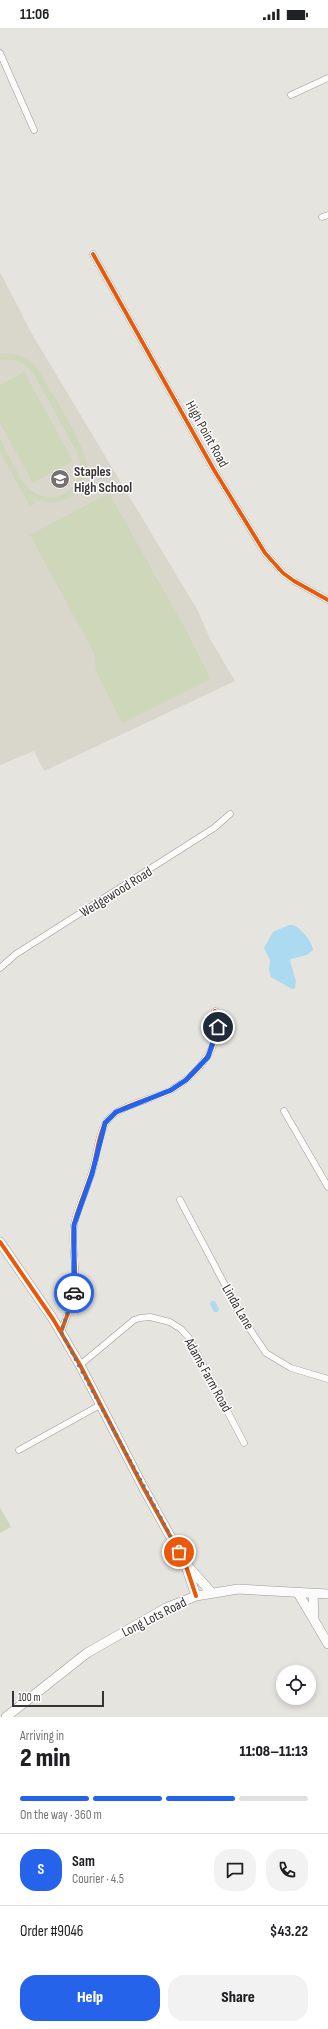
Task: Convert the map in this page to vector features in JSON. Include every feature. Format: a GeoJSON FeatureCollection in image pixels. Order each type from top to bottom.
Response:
{"type":"FeatureCollection","features":[{"type":"Feature","properties":{"kind":"street"},"geometry":{"type":"LineString","coordinates":[[0,53],[34,130]]}},
{"type":"Feature","properties":{"kind":"street"},"geometry":{"type":"LineString","coordinates":[[291,95],[328,78]]}},
{"type":"Feature","properties":{"kind":"street","name":"High Point Road"},"geometry":{"type":"LineString","coordinates":[[93,254],[217,476],[265,553],[283,573],[328,600]]}},
{"type":"Feature","properties":{"kind":"street","name":"Wedgewood Road"},"geometry":{"type":"LineString","coordinates":[[0,968],[16,954],[214,828],[230,814]]}},
{"type":"Feature","properties":{"kind":"street"},"geometry":{"type":"LineString","coordinates":[[61,1332],[72,1302],[75,1286],[74,1225],[92,1174],[105,1123],[116,1112],[171,1090],[186,1080],[199,1067],[208,1057],[218,1027],[215,1011]]}},
{"type":"Feature","properties":{"kind":"street"},"geometry":{"type":"LineString","coordinates":[[284,1111],[328,1187]]}},
{"type":"Feature","properties":{"kind":"street","name":"Linda Lane"},"geometry":{"type":"LineString","coordinates":[[180,1200],[243,1319],[266,1353],[291,1368],[328,1379]]}},
{"type":"Feature","properties":{"kind":"street"},"geometry":{"type":"LineString","coordinates":[[0,1242],[61,1332],[80,1365],[185,1563],[196,1596]]}},
{"type":"Feature","properties":{"kind":"street","name":"Adams Farm Road"},"geometry":{"type":"LineString","coordinates":[[80,1365],[134,1320],[150,1317],[170,1322],[181,1329],[189,1338],[244,1443]]}},
{"type":"Feature","properties":{"kind":"street"},"geometry":{"type":"LineString","coordinates":[[19,1450],[100,1405]]}},
{"type":"Feature","properties":{"kind":"street"},"geometry":{"type":"LineString","coordinates":[[185,1563],[211,1592]]}},
{"type":"Feature","properties":{"kind":"street","name":"Long Lots Road"},"geometry":{"type":"LineString","coordinates":[[6,1717],[87,1653],[166,1608],[196,1596],[211,1592],[238,1589],[328,1594]]}},
{"type":"Feature","properties":{"kind":"street"},"geometry":{"type":"LineString","coordinates":[[298,1593],[328,1644]]}},
{"type":"Feature","properties":{"kind":"street"},"geometry":{"type":"LineString","coordinates":[[313,1594],[314,1619]]}},
{"type":"Feature","properties":{"kind":"shaded area","name":"Staples High School"},"geometry":{"type":"Polygon","coordinates":[[[0,272],[32,334],[198,611],[210,639],[235,681],[44,771],[34,751],[0,765],[0,272]]]}},
{"type":"Feature","properties":{"kind":"green space"},"geometry":{"type":"Polygon","coordinates":[[[0,354],[15,354],[28,360],[36,367],[57,401],[80,444],[87,464],[86,474],[79,490],[63,501],[44,502],[34,499],[36,503],[30,506],[0,452],[0,439],[14,467],[27,487],[42,496],[52,497],[62,495],[70,490],[76,482],[79,473],[80,463],[77,452],[34,374],[23,364],[15,360],[0,360],[0,354]]]}},
{"type":"Feature","properties":{"kind":"green space"},"geometry":{"type":"Polygon","coordinates":[[[24,372],[73,461],[33,483],[0,423],[0,385],[24,372]]]}},
{"type":"Feature","properties":{"kind":"green space"},"geometry":{"type":"Polygon","coordinates":[[[109,493],[184,627],[211,679],[122,723],[96,671],[94,653],[30,535],[109,493]]]}},
{"type":"Feature","properties":{"kind":"green space"},"geometry":{"type":"Polygon","coordinates":[[[0,1507],[11,1527],[0,1533],[0,1507]]]}},
{"type":"Feature","properties":{"kind":"water"},"geometry":{"type":"Polygon","coordinates":[[[289,925],[294,925],[309,939],[313,950],[307,955],[291,959],[290,961],[296,981],[295,988],[292,989],[271,977],[269,970],[270,960],[264,948],[273,932],[289,925]]]}},
{"type":"Feature","properties":{"kind":"water"},"geometry":{"type":"Polygon","coordinates":[[[211,1301],[215,1301],[219,1309],[217,1312],[214,1312],[210,1304],[211,1301]]]}},
{"type":"Feature","properties":{"kind":"cycle path"},"geometry":{"type":"LineString","coordinates":[[93,254],[214,470],[265,553],[283,573],[294,581],[328,600]]}},
{"type":"Feature","properties":{"kind":"cycle path"},"geometry":{"type":"LineString","coordinates":[[61,1332],[74,1292],[74,1225],[92,1172],[100,1136],[104,1126],[107,1121],[120,1110],[163,1094],[181,1084],[191,1076],[207,1057],[213,1046],[217,1023],[215,1011]]}},
{"type":"Feature","properties":{"kind":"cycle path"},"geometry":{"type":"LineString","coordinates":[[0,1242],[53,1319],[80,1365],[143,1487],[185,1563],[196,1596]]}},
{"type":"Feature","properties":{"kind":"way so far"},"geometry":{"type":"LineString","coordinates":[[74,1293],[61,1332],[179,1552]]}},
{"type":"Feature","properties":{"kind":"place","name":"Staples High School"},"geometry":{"type":"Point","coordinates":[60,479]}},
{"type":"Feature","properties":{"kind":"route"},"geometry":{"type":"LineString","coordinates":[[74,1293],[74,1225],[92,1174],[105,1123],[116,1112],[171,1090],[186,1080],[208,1057],[218,1027]]}}]}
